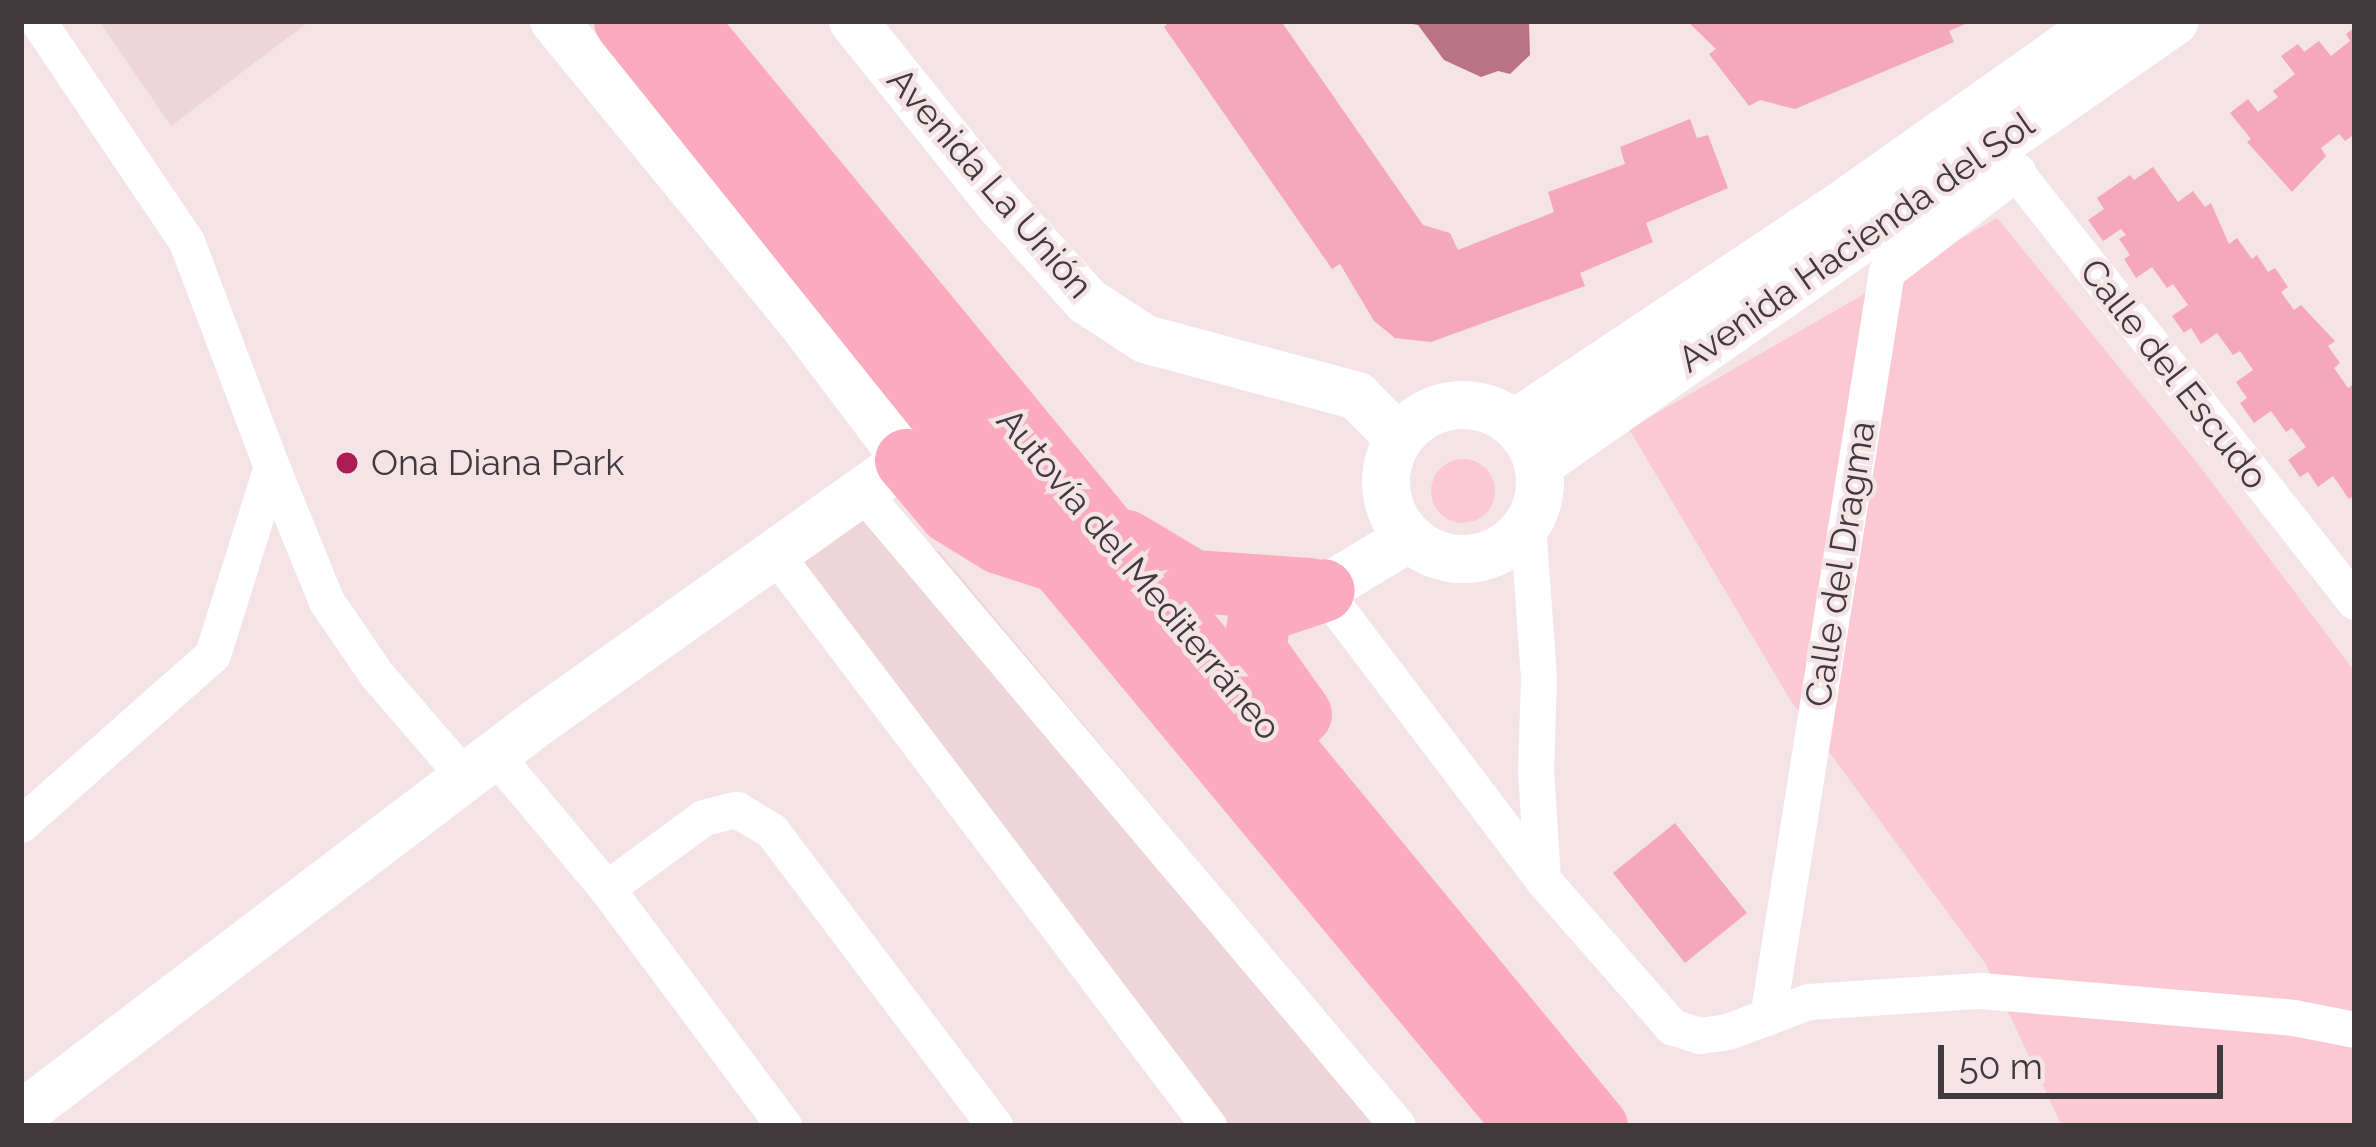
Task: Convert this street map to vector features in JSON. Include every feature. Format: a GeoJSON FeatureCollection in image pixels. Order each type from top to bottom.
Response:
{"type":"FeatureCollection","features":[{"type":"Feature","properties":{"kind":"highway","name":"Autovía del Mediterráneo"},"geometry":{"type":"LineString","coordinates":[[625,21],[1070,535],[1389,872],[1595,1126]]}},
{"type":"Feature","properties":{"kind":"highway","name":"Autovía del Mediterráneo"},"geometry":{"type":"LineString","coordinates":[[684,21],[1070,535],[1528,1126]]}},
{"type":"Feature","properties":{"kind":"highway"},"geometry":{"type":"LineString","coordinates":[[882,474],[998,542],[1070,535],[1137,550],[1193,581],[1323,590]]}},
{"type":"Feature","properties":{"kind":"highway"},"geometry":{"type":"LineString","coordinates":[[1323,590],[1260,611],[1254,649],[1320,742],[1389,872]]}},
{"type":"Feature","properties":{"kind":"street"},"geometry":{"type":"LineString","coordinates":[[38,21],[187,242],[327,602],[377,675],[607,889],[784,1126]]}},
{"type":"Feature","properties":{"kind":"street"},"geometry":{"type":"LineString","coordinates":[[554,21],[804,325],[882,474],[1398,1126]]}},
{"type":"Feature","properties":{"kind":"street","name":"Avenida La Unión"},"geometry":{"type":"LineString","coordinates":[[853,21],[998,201],[1087,301],[1144,339],[1357,395],[1400,437]]}},
{"type":"Feature","properties":{"kind":"street","name":"Avenida Hacienda del Sol"},"geometry":{"type":"LineString","coordinates":[[1526,444],[1832,212],[2103,21]]}},
{"type":"Feature","properties":{"kind":"street","name":"Avenida Hacienda del Sol"},"geometry":{"type":"LineString","coordinates":[[1526,444],[2005,159],[2175,21]]}},
{"type":"Feature","properties":{"kind":"street","name":"Calle del Escudo"},"geometry":{"type":"LineString","coordinates":[[2005,159],[2355,602]]}},
{"type":"Feature","properties":{"kind":"street","name":"Calle del Dragma"},"geometry":{"type":"LineString","coordinates":[[1768,1018],[1887,272],[2005,159]]}},
{"type":"Feature","properties":{"kind":"street"},"geometry":{"type":"LineString","coordinates":[[1454,405],[1496,412],[1526,444],[1537,506],[1528,524],[1493,554],[1449,559],[1409,538],[1395,519],[1385,478],[1400,437],[1433,411],[1454,405]]}},
{"type":"Feature","properties":{"kind":"street"},"geometry":{"type":"LineString","coordinates":[[21,825],[213,655],[272,467]]}},
{"type":"Feature","properties":{"kind":"street"},"geometry":{"type":"LineString","coordinates":[[21,1115],[480,766],[882,474]]}},
{"type":"Feature","properties":{"kind":"street"},"geometry":{"type":"LineString","coordinates":[[1528,524],[1539,678],[1536,771],[1543,880]]}},
{"type":"Feature","properties":{"kind":"street"},"geometry":{"type":"LineString","coordinates":[[1409,538],[1323,590],[1543,880],[1672,1027],[1700,1036],[1809,1003],[1981,991],[2294,1018],[2355,1030]]}},
{"type":"Feature","properties":{"kind":"street"},"geometry":{"type":"LineString","coordinates":[[773,551],[1209,1126]]}},
{"type":"Feature","properties":{"kind":"street"},"geometry":{"type":"LineString","coordinates":[[607,889],[704,818],[737,809],[772,831],[995,1126]]}},
{"type":"Feature","properties":{"kind":"shaded area"},"geometry":{"type":"Polygon","coordinates":[[[99,21],[310,21],[171,126],[99,21]]]}},
{"type":"Feature","properties":{"kind":"shaded area"},"geometry":{"type":"Polygon","coordinates":[[[1396,21],[1529,21],[1530,55],[1510,74],[1498,71],[1481,77],[1444,60],[1418,25],[1396,21]]]}},
{"type":"Feature","properties":{"kind":"shaded area"},"geometry":{"type":"Polygon","coordinates":[[[1997,218],[2195,460],[2355,672],[2355,1126],[2062,1126],[1985,963],[1789,698],[1629,429],[1997,218]]]}},
{"type":"Feature","properties":{"kind":"shaded area"},"geometry":{"type":"Polygon","coordinates":[[[1463,459],[1486,468],[1495,491],[1486,514],[1463,523],[1440,514],[1431,491],[1440,468],[1463,459]]]}},
{"type":"Feature","properties":{"kind":"shaded area"},"geometry":{"type":"Polygon","coordinates":[[[852,516],[940,552],[1418,1126],[1196,1126],[780,573],[852,516]]]}},
{"type":"Feature","properties":{"kind":"building"},"geometry":{"type":"Polygon","coordinates":[[[1170,21],[1281,21],[1423,225],[1450,233],[1458,250],[1554,212],[1548,192],[1625,164],[1620,147],[1690,119],[1697,138],[1708,135],[1728,188],[1646,223],[1653,242],[1580,273],[1585,286],[1431,342],[1395,338],[1374,321],[1340,264],[1332,269],[1164,27],[1170,21]]]}},
{"type":"Feature","properties":{"kind":"building"},"geometry":{"type":"Polygon","coordinates":[[[1687,21],[1972,21],[1949,31],[1954,42],[1795,109],[1760,100],[1749,106],[1709,54],[1716,49],[1687,21]]]}},
{"type":"Feature","properties":{"kind":"building"},"geometry":{"type":"Polygon","coordinates":[[[2355,27],[2355,134],[2345,141],[2339,134],[2321,148],[2326,156],[2292,192],[2247,142],[2251,139],[2230,113],[2248,99],[2258,112],[2278,97],[2273,91],[2295,74],[2281,56],[2298,44],[2304,52],[2319,41],[2331,56],[2350,41],[2346,34],[2355,27]]]}},
{"type":"Feature","properties":{"kind":"building"},"geometry":{"type":"Polygon","coordinates":[[[2153,167],[2178,202],[2193,191],[2205,207],[2211,203],[2229,244],[2237,238],[2268,272],[2275,268],[2288,287],[2281,292],[2294,310],[2301,305],[2335,341],[2328,346],[2340,363],[2334,368],[2348,388],[2355,383],[2355,495],[2349,499],[2333,476],[2318,487],[2308,472],[2300,477],[2288,460],[2306,447],[2292,428],[2286,432],[2271,411],[2254,423],[2240,403],[2247,398],[2236,382],[2253,370],[2240,351],[2233,355],[2217,333],[2201,344],[2191,328],[2184,333],[2172,316],[2188,305],[2173,284],[2167,288],[2152,267],[2136,278],[2124,259],[2130,255],[2119,239],[2126,235],[2121,229],[2103,241],[2088,220],[2104,209],[2097,198],[2130,175],[2134,180],[2153,167]]]}},
{"type":"Feature","properties":{"kind":"building"},"geometry":{"type":"Polygon","coordinates":[[[1675,823],[1747,913],[1685,963],[1613,873],[1675,823]]]}},
{"type":"Feature","properties":{"kind":"place","name":"Ona Diana Park"},"geometry":{"type":"Point","coordinates":[347,463]}}]}
